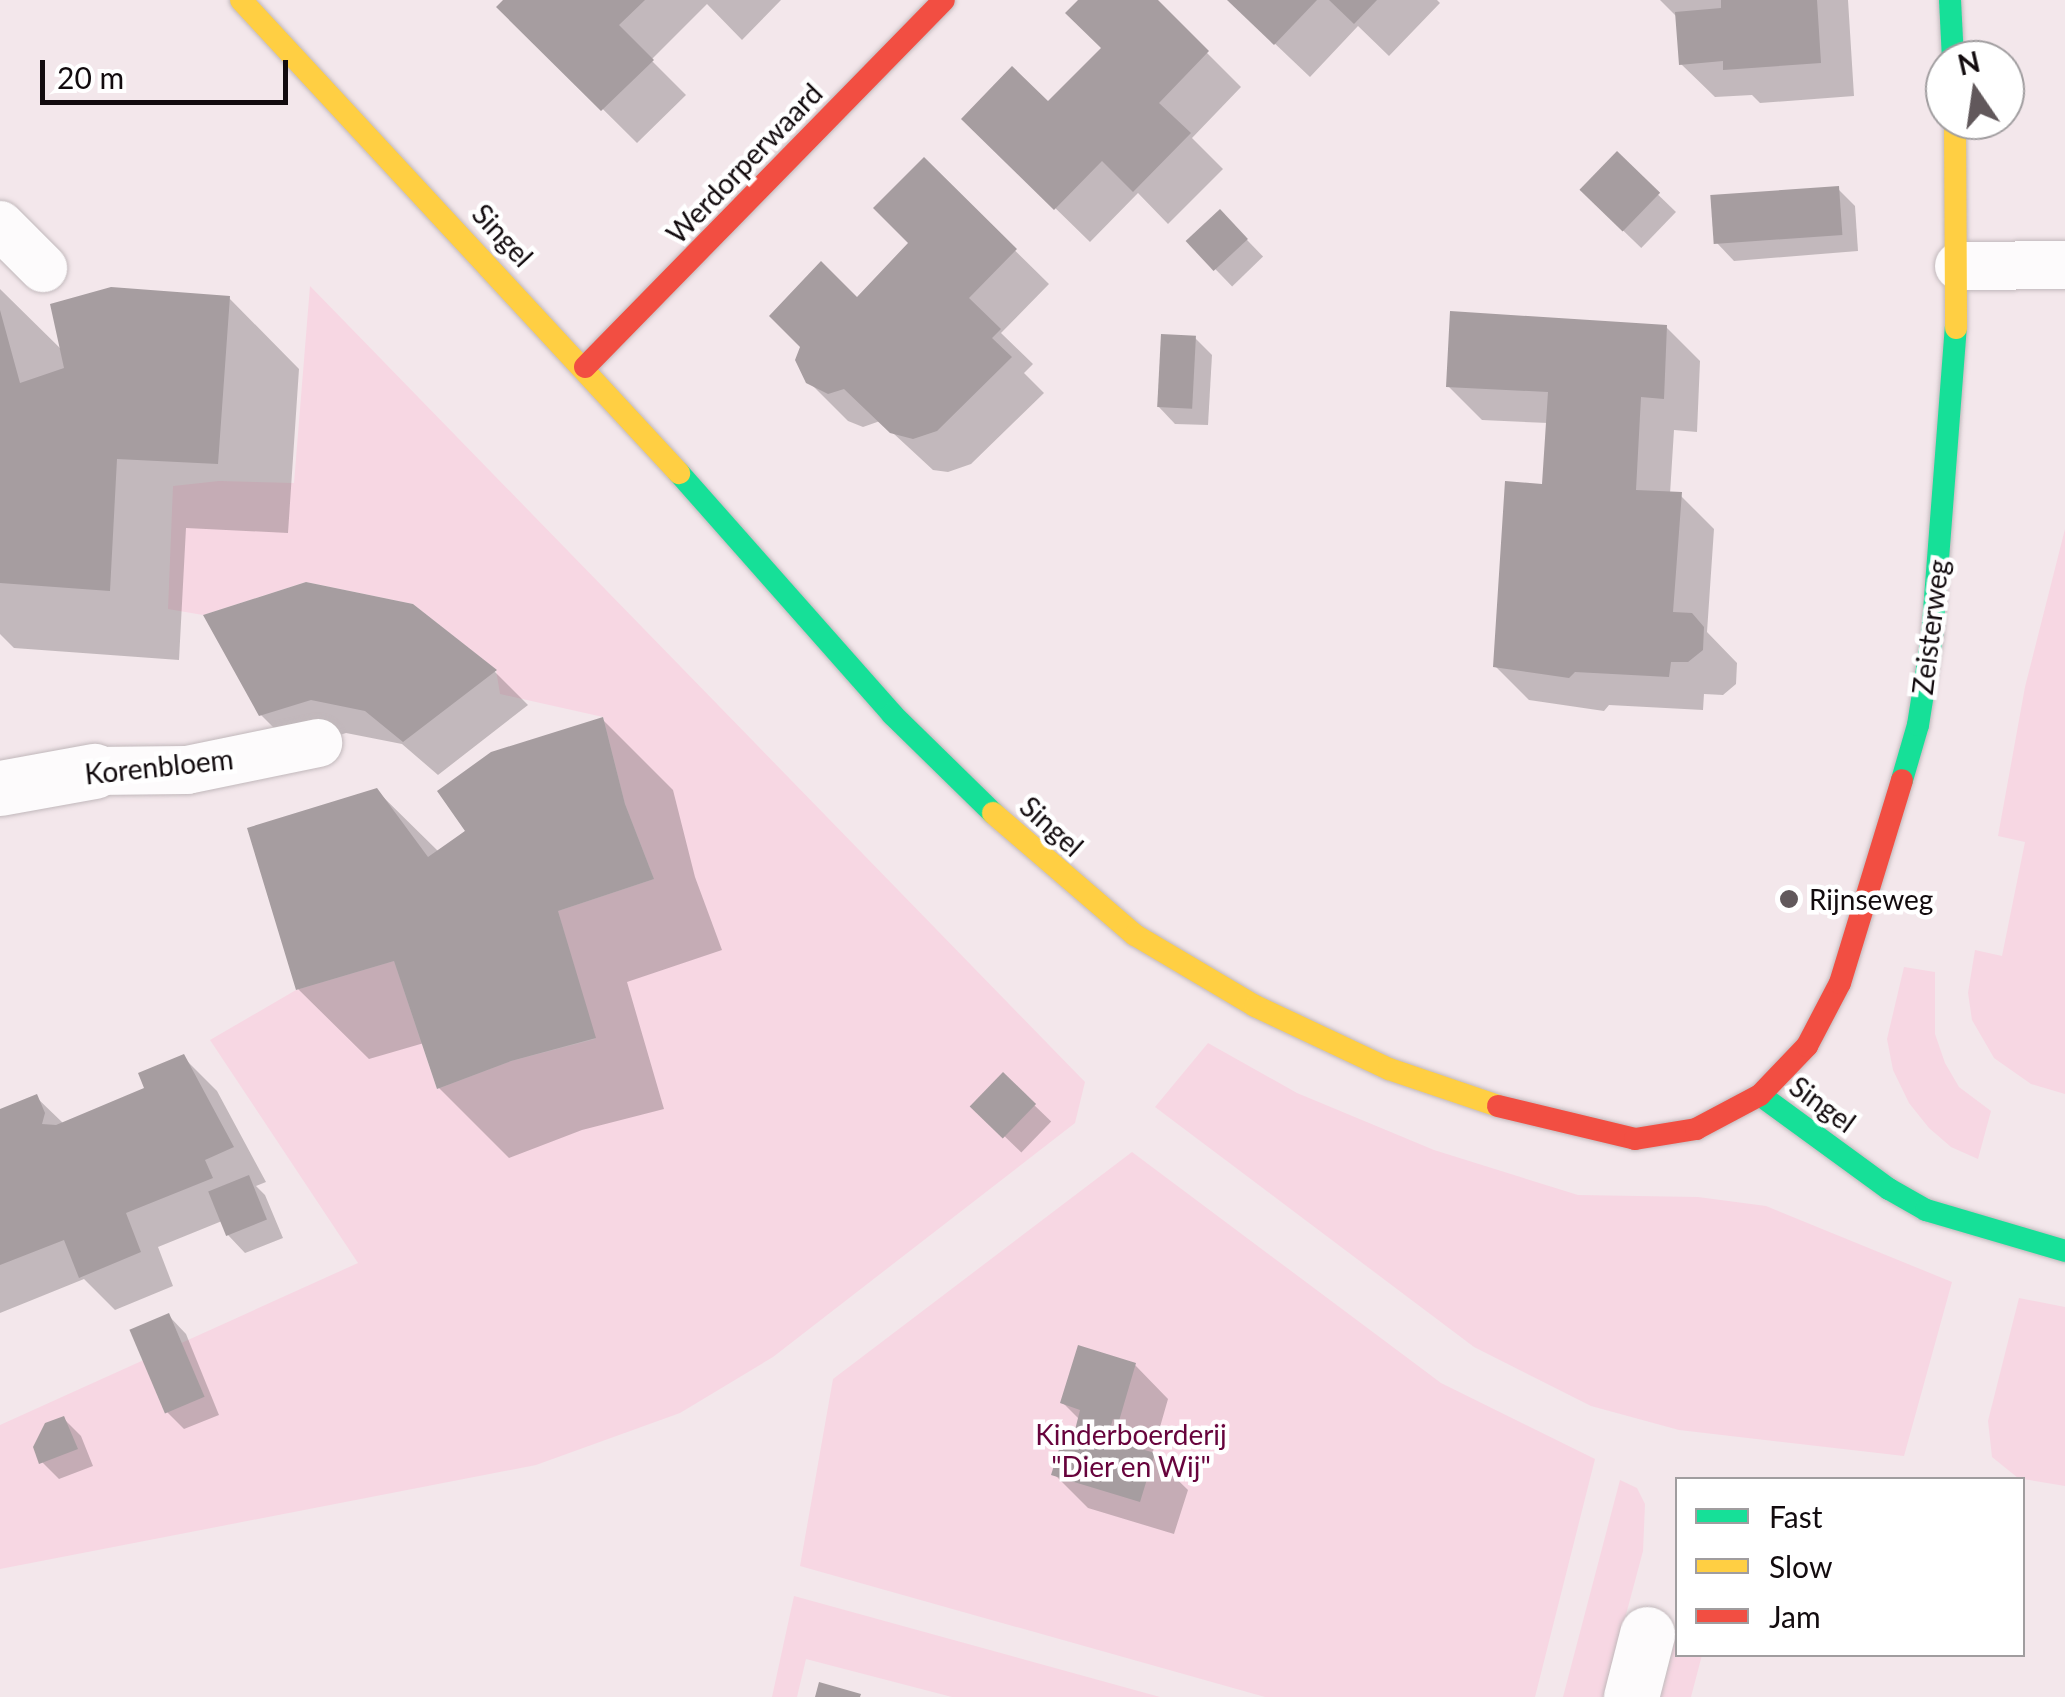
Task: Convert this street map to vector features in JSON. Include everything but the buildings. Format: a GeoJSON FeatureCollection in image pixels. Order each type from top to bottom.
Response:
{"type":"FeatureCollection","features":[{"type":"Feature","properties":{"kind":"street","name":"Singel"},"geometry":{"type":"LineString","coordinates":[[241,0],[585,367],[892,714],[1028,848],[1135,935],[1255,1006],[1328,1043],[1388,1069],[1559,1124],[1635,1139],[1668,1137],[1724,1117],[1760,1095],[1889,1189],[1926,1210],[2065,1252]]}},
{"type":"Feature","properties":{"kind":"street","name":"Werdorperwaard"},"geometry":{"type":"LineString","coordinates":[[585,367],[944,0]]}},
{"type":"Feature","properties":{"kind":"street"},"geometry":{"type":"LineString","coordinates":[[1950,0],[1952,40]]}},
{"type":"Feature","properties":{"kind":"street","name":"Zeisterweg"},"geometry":{"type":"LineString","coordinates":[[1760,1095],[1807,1046],[1840,983],[1918,724],[1935,599],[1960,266],[1957,140]]}},
{"type":"Feature","properties":{"kind":"street","name":"Korenbloem"},"geometry":{"type":"LineString","coordinates":[[0,788],[94,771]]}},
{"type":"Feature","properties":{"kind":"street"},"geometry":{"type":"LineString","coordinates":[[1631,1697],[1647,1634]]}},
{"type":"Feature","properties":{"kind":"lane"},"geometry":{"type":"LineString","coordinates":[[0,225],[43,268]]}},
{"type":"Feature","properties":{"kind":"lane"},"geometry":{"type":"LineString","coordinates":[[1960,266],[2065,265]]}},
{"type":"Feature","properties":{"kind":"lane","name":"Korenbloem"},"geometry":{"type":"LineString","coordinates":[[94,771],[187,770],[318,744]]}},
{"type":"Feature","properties":{"kind":"green space"},"geometry":{"type":"Polygon","coordinates":[[[310,286],[1085,1082],[1075,1123],[773,1357],[680,1413],[536,1465],[0,1569],[0,1425],[358,1263],[210,1040],[296,990],[394,961],[437,1089],[511,1061],[595,1039],[558,911],[654,879],[625,804],[603,717],[500,694],[496,670],[413,604],[306,582],[203,615],[168,609],[173,486],[219,481],[294,483],[310,286]]]}},
{"type":"Feature","properties":{"kind":"green space"},"geometry":{"type":"Polygon","coordinates":[[[2065,529],[2065,1094],[2031,1084],[1994,1058],[1972,1020],[1968,993],[1975,950],[2002,956],[2025,842],[1998,836],[2025,687],[2065,529]]]}},
{"type":"Feature","properties":{"kind":"green space"},"geometry":{"type":"Polygon","coordinates":[[[1904,967],[1935,972],[1935,1034],[1945,1063],[1959,1087],[1991,1111],[1978,1159],[1951,1147],[1929,1128],[1909,1103],[1893,1070],[1887,1039],[1904,967]]]}},
{"type":"Feature","properties":{"kind":"green space"},"geometry":{"type":"Polygon","coordinates":[[[1208,1043],[1297,1093],[1434,1150],[1578,1195],[1698,1197],[1766,1206],[1952,1282],[1904,1456],[1679,1430],[1591,1406],[1474,1347],[1155,1107],[1208,1043]]]}},
{"type":"Feature","properties":{"kind":"green space","name":"Kinderboerderij \"Dier en Wij\""},"geometry":{"type":"Polygon","coordinates":[[[1132,1152],[1441,1383],[1595,1459],[1535,1697],[1265,1697],[800,1566],[833,1379],[1132,1152]]]}},
{"type":"Feature","properties":{"kind":"green space"},"geometry":{"type":"Polygon","coordinates":[[[2019,1298],[2065,1307],[2065,1486],[2017,1477],[1992,1457],[1988,1421],[2019,1298]]]}},
{"type":"Feature","properties":{"kind":"green space"},"geometry":{"type":"Polygon","coordinates":[[[1620,1480],[1637,1488],[1645,1504],[1643,1551],[1604,1697],[1563,1697],[1620,1480]]]}},
{"type":"Feature","properties":{"kind":"green space"},"geometry":{"type":"Polygon","coordinates":[[[794,1596],[1160,1697],[952,1697],[806,1659],[797,1697],[772,1697],[794,1596]]]}},
{"type":"Feature","properties":{"kind":"green space"},"geometry":{"type":"Polygon","coordinates":[[[1675,1641],[1675,1657],[1701,1657],[1691,1697],[1661,1697],[1675,1641]]]}},
{"type":"Feature","properties":{"kind":"traffic: fast"},"geometry":{"type":"LineString","coordinates":[[1950,0],[1952,40]]}},
{"type":"Feature","properties":{"kind":"traffic: fast"},"geometry":{"type":"LineString","coordinates":[[1902,780],[1918,725],[1932,637],[1956,328]]}},
{"type":"Feature","properties":{"kind":"traffic: fast"},"geometry":{"type":"LineString","coordinates":[[679,473],[892,714],[993,813]]}},
{"type":"Feature","properties":{"kind":"traffic: fast"},"geometry":{"type":"LineString","coordinates":[[1760,1095],[1889,1189],[1926,1210],[2065,1251]]}},
{"type":"Feature","properties":{"kind":"traffic: slow"},"geometry":{"type":"LineString","coordinates":[[241,0],[679,473]]}},
{"type":"Feature","properties":{"kind":"traffic: slow"},"geometry":{"type":"LineString","coordinates":[[1955,140],[1956,328]]}},
{"type":"Feature","properties":{"kind":"traffic: slow"},"geometry":{"type":"LineString","coordinates":[[993,813],[1135,935],[1255,1006],[1389,1069],[1498,1106]]}},
{"type":"Feature","properties":{"kind":"traffic: jam"},"geometry":{"type":"LineString","coordinates":[[585,367],[944,0]]}},
{"type":"Feature","properties":{"kind":"traffic: jam"},"geometry":{"type":"LineString","coordinates":[[1498,1106],[1635,1139],[1696,1129],[1760,1095],[1807,1046],[1840,983],[1902,780]]}},
{"type":"Feature","properties":{"kind":"place","name":"Rijnseweg"},"geometry":{"type":"Point","coordinates":[1789,899]}}]}
